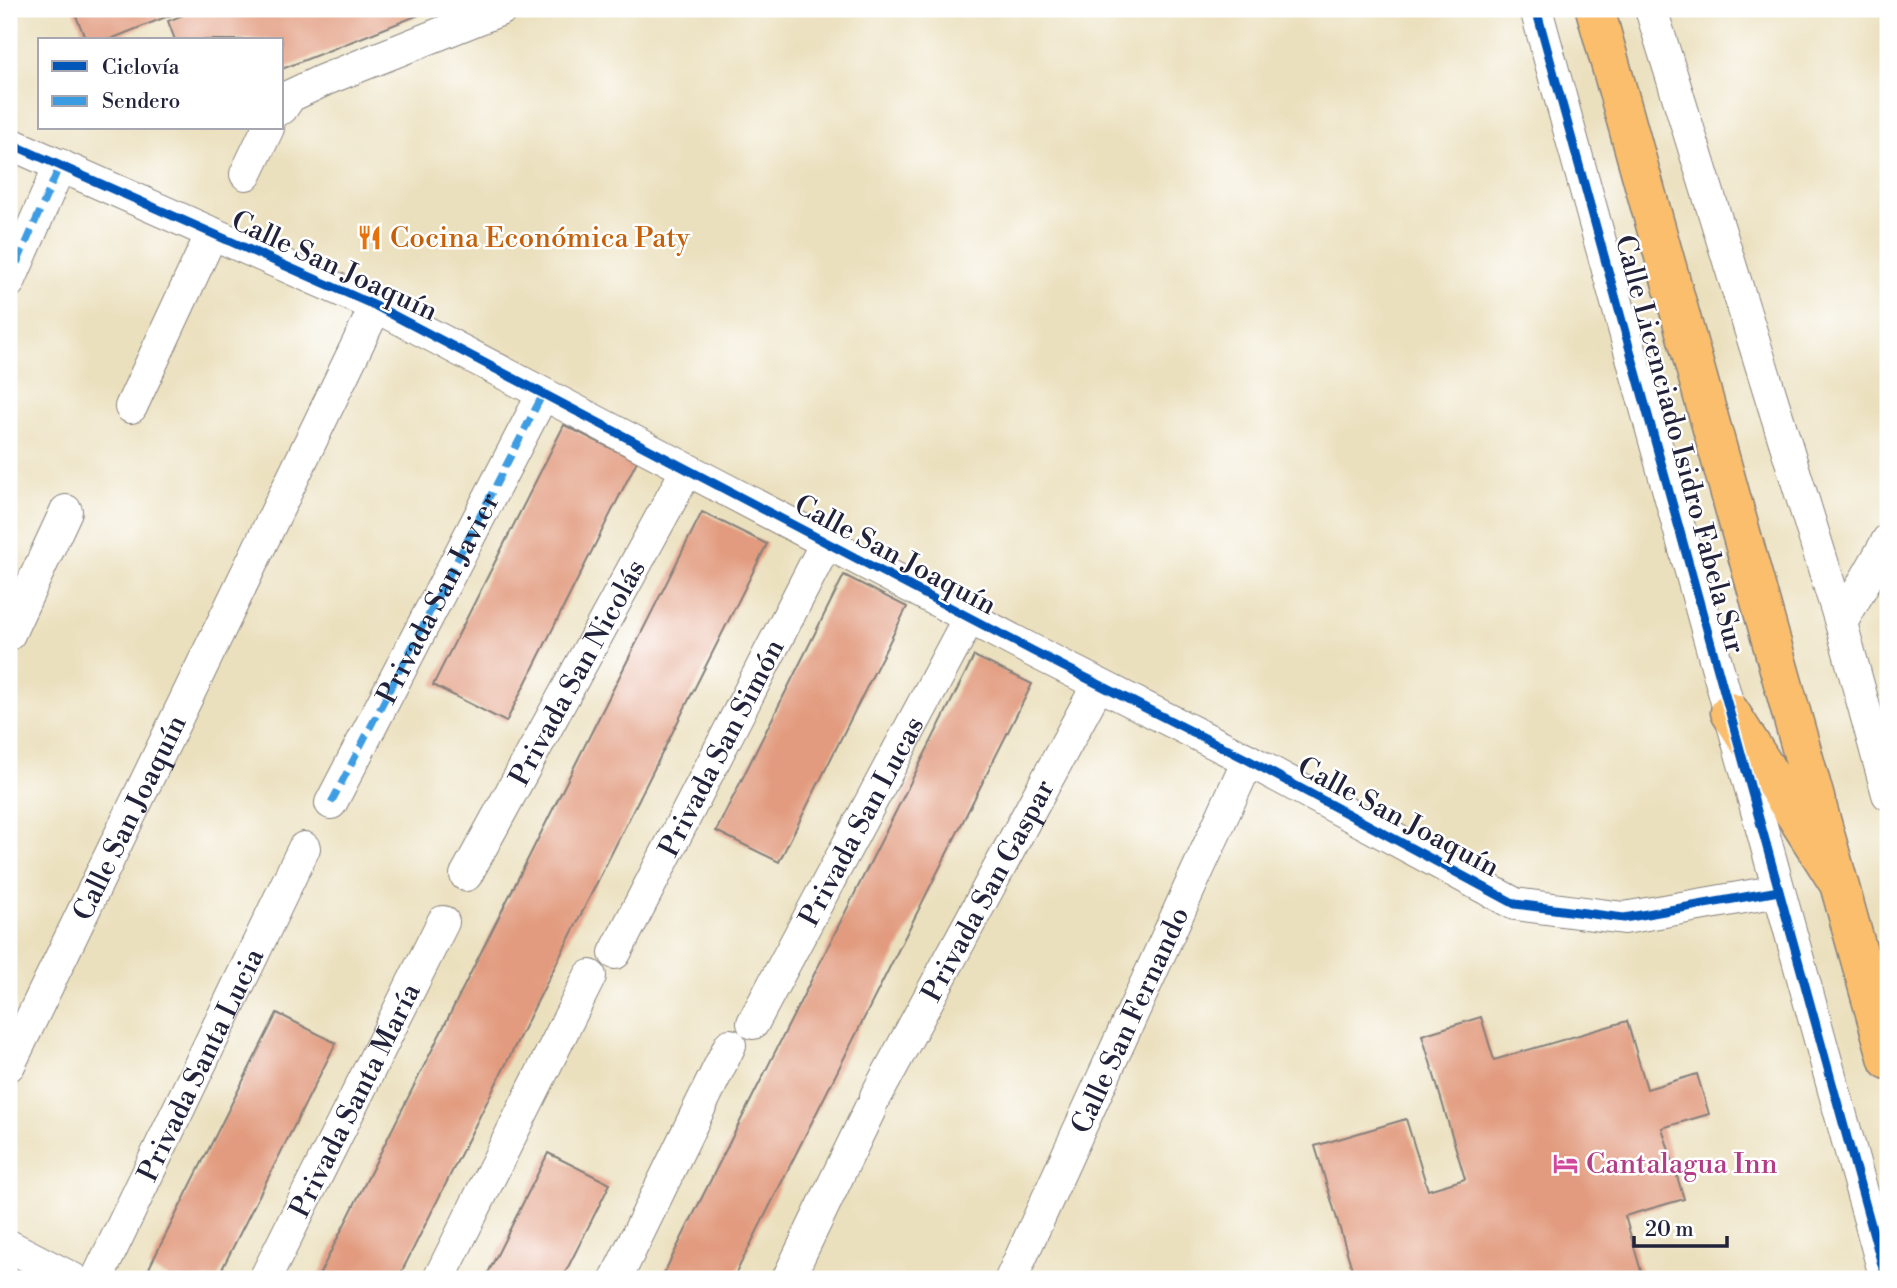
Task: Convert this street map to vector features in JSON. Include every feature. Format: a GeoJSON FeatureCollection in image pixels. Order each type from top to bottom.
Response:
{"type":"FeatureCollection","features":[{"type":"Feature","properties":{"kind":"highway","name":"Calle Licenciado Isidro Fabela Sur"},"geometry":{"type":"LineString","coordinates":[[1596,12],[1888,1060]]}},
{"type":"Feature","properties":{"kind":"highway"},"geometry":{"type":"LineString","coordinates":[[1730,712],[1839,884]]}},
{"type":"Feature","properties":{"kind":"street"},"geometry":{"type":"LineString","coordinates":[[284,105],[290,96],[324,80],[502,9]]}},
{"type":"Feature","properties":{"kind":"street","name":"Calle Licenciado Isidro Fabela Sur"},"geometry":{"type":"LineString","coordinates":[[1536,9],[1886,1279]]}},
{"type":"Feature","properties":{"kind":"street"},"geometry":{"type":"LineString","coordinates":[[1651,9],[1841,623],[1874,698],[1888,794]]}},
{"type":"Feature","properties":{"kind":"street"},"geometry":{"type":"LineString","coordinates":[[246,174],[267,130]]}},
{"type":"Feature","properties":{"kind":"street","name":"Calle San Joaquín"},"geometry":{"type":"LineString","coordinates":[[9,143],[376,306],[969,618],[1248,760],[1515,904],[1624,918],[1779,891]]}},
{"type":"Feature","properties":{"kind":"street"},"geometry":{"type":"LineString","coordinates":[[9,282],[60,165]]}},
{"type":"Feature","properties":{"kind":"street"},"geometry":{"type":"LineString","coordinates":[[131,407],[212,233]]}},
{"type":"Feature","properties":{"kind":"street","name":"Calle San Joaquín"},"geometry":{"type":"LineString","coordinates":[[9,1065],[376,306]]}},
{"type":"Feature","properties":{"kind":"street","name":"Privada San Javier"},"geometry":{"type":"LineString","coordinates":[[331,803],[543,394]]}},
{"type":"Feature","properties":{"kind":"street","name":"Privada San Nicolás"},"geometry":{"type":"LineString","coordinates":[[466,875],[687,470]]}},
{"type":"Feature","properties":{"kind":"street"},"geometry":{"type":"LineString","coordinates":[[9,634],[66,511]]}},
{"type":"Feature","properties":{"kind":"street"},"geometry":{"type":"LineString","coordinates":[[1841,623],[1888,540]]}},
{"type":"Feature","properties":{"kind":"street","name":"Privada San Simón"},"geometry":{"type":"LineString","coordinates":[[615,953],[826,543]]}},
{"type":"Feature","properties":{"kind":"street","name":"Privada San Lucas"},"geometry":{"type":"LineString","coordinates":[[753,1023],[969,618]]}},
{"type":"Feature","properties":{"kind":"street","name":"Privada San Gaspar"},"geometry":{"type":"LineString","coordinates":[[789,1279],[873,1103],[1098,685]]}},
{"type":"Feature","properties":{"kind":"street","name":"Calle San Fernando"},"geometry":{"type":"LineString","coordinates":[[1010,1279],[1248,760]]}},
{"type":"Feature","properties":{"kind":"street","name":"Privada Santa Lucia"},"geometry":{"type":"LineString","coordinates":[[97,1279],[304,848]]}},
{"type":"Feature","properties":{"kind":"street","name":"Privada Santa María"},"geometry":{"type":"LineString","coordinates":[[265,1279],[443,922]]}},
{"type":"Feature","properties":{"kind":"street"},"geometry":{"type":"LineString","coordinates":[[439,1279],[590,976]]}},
{"type":"Feature","properties":{"kind":"street"},"geometry":{"type":"LineString","coordinates":[[616,1279],[730,1045]]}},
{"type":"Feature","properties":{"kind":"street"},"geometry":{"type":"LineString","coordinates":[[9,1246],[73,1279]]}},
{"type":"Feature","properties":{"kind":"building"},"geometry":{"type":"Polygon","coordinates":[[[73,9],[186,9],[113,38],[85,38],[73,9]]]}},
{"type":"Feature","properties":{"kind":"building"},"geometry":{"type":"Polygon","coordinates":[[[198,9],[422,9],[424,13],[284,68],[284,38],[174,38],[168,21],[198,9]]]}},
{"type":"Feature","properties":{"kind":"building"},"geometry":{"type":"Polygon","coordinates":[[[564,425],[637,461],[506,722],[433,685],[564,425]]]}},
{"type":"Feature","properties":{"kind":"building"},"geometry":{"type":"Polygon","coordinates":[[[702,512],[767,544],[398,1279],[317,1279],[702,512]]]}},
{"type":"Feature","properties":{"kind":"building"},"geometry":{"type":"Polygon","coordinates":[[[844,575],[907,607],[779,862],[716,831],[844,575]]]}},
{"type":"Feature","properties":{"kind":"building"},"geometry":{"type":"Polygon","coordinates":[[[974,656],[1032,684],[733,1279],[661,1279],[974,656]]]}},
{"type":"Feature","properties":{"kind":"building"},"geometry":{"type":"Polygon","coordinates":[[[277,1013],[336,1043],[217,1279],[171,1279],[149,1268],[277,1013]]]}},
{"type":"Feature","properties":{"kind":"building","name":"Cantalagua Inn"},"geometry":{"type":"Polygon","coordinates":[[[1481,1017],[1494,1060],[1627,1021],[1647,1089],[1697,1074],[1709,1114],[1662,1128],[1684,1199],[1625,1216],[1643,1278],[1355,1279],[1315,1146],[1406,1119],[1428,1190],[1465,1179],[1422,1035],[1481,1017]]]}},
{"type":"Feature","properties":{"kind":"building"},"geometry":{"type":"Polygon","coordinates":[[[548,1153],[610,1184],[562,1279],[485,1279],[548,1153]]]}},
{"type":"Feature","properties":{"kind":"marked path"},"geometry":{"type":"LineString","coordinates":[[9,282],[60,165]]}},
{"type":"Feature","properties":{"kind":"marked path"},"geometry":{"type":"LineString","coordinates":[[331,803],[543,394]]}},
{"type":"Feature","properties":{"kind":"cycle path"},"geometry":{"type":"LineString","coordinates":[[1536,9],[1886,1279]]}},
{"type":"Feature","properties":{"kind":"cycle path"},"geometry":{"type":"LineString","coordinates":[[9,143],[376,306],[1033,651],[1248,760],[1515,904],[1624,918],[1779,891]]}},
{"type":"Feature","properties":{"kind":"place","name":"Cocina Económica Paty"},"geometry":{"type":"Point","coordinates":[370,237]}},
{"type":"Feature","properties":{"kind":"place","name":"Cantalagua Inn"},"geometry":{"type":"Point","coordinates":[1566,1163]}}]}
